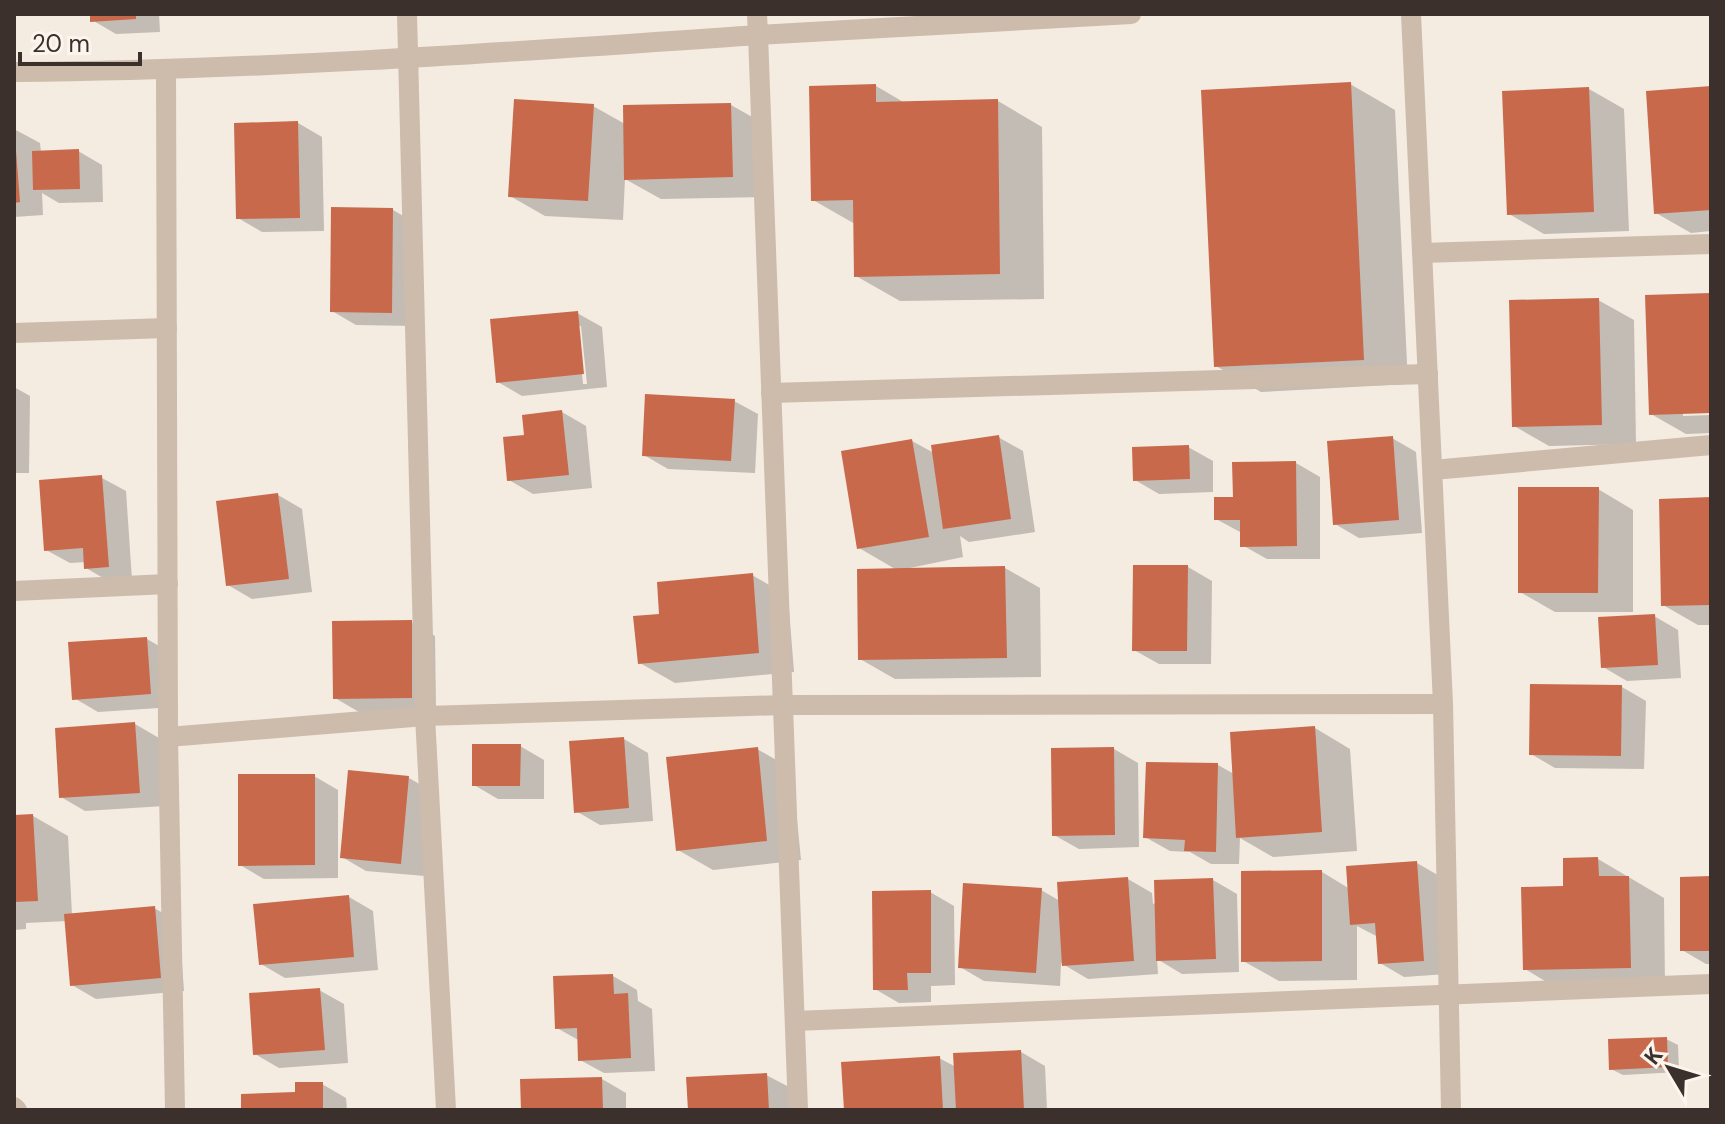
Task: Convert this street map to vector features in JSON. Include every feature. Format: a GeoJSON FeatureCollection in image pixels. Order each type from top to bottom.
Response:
{"type":"FeatureCollection","features":[{"type":"Feature","properties":{"kind":"street"},"geometry":{"type":"LineString","coordinates":[[407,14],[425,716],[446,1110]]}},
{"type":"Feature","properties":{"kind":"street"},"geometry":{"type":"LineString","coordinates":[[14,72],[166,71],[407,59],[758,24],[1131,14]]}},
{"type":"Feature","properties":{"kind":"street"},"geometry":{"type":"LineString","coordinates":[[1411,14],[1443,704],[1451,1110]]}},
{"type":"Feature","properties":{"kind":"street"},"geometry":{"type":"LineString","coordinates":[[758,24],[798,1110]]}},
{"type":"Feature","properties":{"kind":"street"},"geometry":{"type":"LineString","coordinates":[[166,71],[168,737],[175,1110]]}},
{"type":"Feature","properties":{"kind":"street"},"geometry":{"type":"LineString","coordinates":[[1422,253],[1711,244]]}},
{"type":"Feature","properties":{"kind":"street"},"geometry":{"type":"LineString","coordinates":[[14,333],[167,328]]}},
{"type":"Feature","properties":{"kind":"street"},"geometry":{"type":"LineString","coordinates":[[771,393],[1428,374]]}},
{"type":"Feature","properties":{"kind":"street"},"geometry":{"type":"LineString","coordinates":[[1433,470],[1711,445]]}},
{"type":"Feature","properties":{"kind":"street"},"geometry":{"type":"LineString","coordinates":[[14,591],[168,584]]}},
{"type":"Feature","properties":{"kind":"street"},"geometry":{"type":"LineString","coordinates":[[168,737],[425,716],[783,705],[1443,704]]}},
{"type":"Feature","properties":{"kind":"street"},"geometry":{"type":"LineString","coordinates":[[795,1021],[1711,984]]}},
{"type":"Feature","properties":{"kind":"building"},"geometry":{"type":"Polygon","coordinates":[[[90,14],[136,14],[136,19],[90,22],[90,14]]]}},
{"type":"Feature","properties":{"kind":"building"},"geometry":{"type":"Polygon","coordinates":[[[1351,82],[1364,360],[1214,367],[1201,90],[1351,82]]]}},
{"type":"Feature","properties":{"kind":"building"},"geometry":{"type":"Polygon","coordinates":[[[876,84],[876,102],[998,99],[1000,274],[854,277],[853,200],[811,201],[809,86],[876,84]]]}},
{"type":"Feature","properties":{"kind":"building"},"geometry":{"type":"Polygon","coordinates":[[[1711,86],[1711,210],[1654,214],[1646,91],[1711,86]]]}},
{"type":"Feature","properties":{"kind":"building"},"geometry":{"type":"Polygon","coordinates":[[[1589,87],[1594,212],[1507,215],[1502,91],[1589,87]]]}},
{"type":"Feature","properties":{"kind":"building"},"geometry":{"type":"Polygon","coordinates":[[[514,99],[594,104],[588,201],[508,197],[514,99]]]}},
{"type":"Feature","properties":{"kind":"building"},"geometry":{"type":"Polygon","coordinates":[[[731,103],[733,177],[624,180],[623,105],[731,103]]]}},
{"type":"Feature","properties":{"kind":"building"},"geometry":{"type":"Polygon","coordinates":[[[298,121],[300,218],[236,219],[234,123],[298,121]]]}},
{"type":"Feature","properties":{"kind":"building"},"geometry":{"type":"Polygon","coordinates":[[[14,125],[20,202],[14,203],[14,125]]]}},
{"type":"Feature","properties":{"kind":"building"},"geometry":{"type":"Polygon","coordinates":[[[79,149],[80,189],[33,190],[32,151],[79,149]]]}},
{"type":"Feature","properties":{"kind":"building"},"geometry":{"type":"Polygon","coordinates":[[[331,207],[393,208],[392,313],[330,312],[331,207]]]}},
{"type":"Feature","properties":{"kind":"building"},"geometry":{"type":"Polygon","coordinates":[[[1711,293],[1711,413],[1649,415],[1645,295],[1711,293]]]}},
{"type":"Feature","properties":{"kind":"building"},"geometry":{"type":"Polygon","coordinates":[[[1599,298],[1602,425],[1512,427],[1509,300],[1599,298]]]}},
{"type":"Feature","properties":{"kind":"building"},"geometry":{"type":"Polygon","coordinates":[[[578,311],[584,374],[496,383],[490,319],[578,311]]]}},
{"type":"Feature","properties":{"kind":"building"},"geometry":{"type":"Polygon","coordinates":[[[645,394],[735,399],[731,461],[642,456],[645,394]]]}},
{"type":"Feature","properties":{"kind":"building"},"geometry":{"type":"Polygon","coordinates":[[[562,410],[569,475],[507,481],[503,437],[524,435],[522,415],[562,410]]]}},
{"type":"Feature","properties":{"kind":"building"},"geometry":{"type":"Polygon","coordinates":[[[999,435],[1011,519],[943,529],[931,445],[999,435]]]}},
{"type":"Feature","properties":{"kind":"building"},"geometry":{"type":"Polygon","coordinates":[[[1393,436],[1399,520],[1333,525],[1327,441],[1393,436]]]}},
{"type":"Feature","properties":{"kind":"building"},"geometry":{"type":"Polygon","coordinates":[[[912,439],[929,537],[857,549],[841,451],[912,439]]]}},
{"type":"Feature","properties":{"kind":"building"},"geometry":{"type":"Polygon","coordinates":[[[1189,445],[1190,479],[1133,481],[1132,447],[1189,445]]]}},
{"type":"Feature","properties":{"kind":"building"},"geometry":{"type":"Polygon","coordinates":[[[1296,461],[1297,546],[1240,547],[1240,520],[1214,520],[1214,497],[1233,497],[1232,462],[1296,461]]]}},
{"type":"Feature","properties":{"kind":"building"},"geometry":{"type":"Polygon","coordinates":[[[102,475],[109,567],[84,569],[83,548],[44,551],[39,480],[102,475]]]}},
{"type":"Feature","properties":{"kind":"building"},"geometry":{"type":"Polygon","coordinates":[[[1518,487],[1599,487],[1598,593],[1518,593],[1518,487]]]}},
{"type":"Feature","properties":{"kind":"building"},"geometry":{"type":"Polygon","coordinates":[[[278,493],[289,579],[226,586],[216,501],[278,493]]]}},
{"type":"Feature","properties":{"kind":"building"},"geometry":{"type":"Polygon","coordinates":[[[1711,497],[1711,605],[1661,606],[1659,499],[1711,497]]]}},
{"type":"Feature","properties":{"kind":"building"},"geometry":{"type":"Polygon","coordinates":[[[1133,565],[1188,565],[1187,651],[1132,651],[1133,565]]]}},
{"type":"Feature","properties":{"kind":"building"},"geometry":{"type":"Polygon","coordinates":[[[1005,566],[1007,658],[858,660],[857,569],[1005,566]]]}},
{"type":"Feature","properties":{"kind":"building"},"geometry":{"type":"Polygon","coordinates":[[[753,573],[759,653],[638,664],[633,616],[659,614],[657,582],[753,573]]]}},
{"type":"Feature","properties":{"kind":"building"},"geometry":{"type":"Polygon","coordinates":[[[1655,614],[1658,665],[1601,668],[1598,617],[1655,614]]]}},
{"type":"Feature","properties":{"kind":"building"},"geometry":{"type":"Polygon","coordinates":[[[412,620],[412,698],[333,699],[332,621],[412,620]]]}},
{"type":"Feature","properties":{"kind":"building"},"geometry":{"type":"Polygon","coordinates":[[[147,637],[151,694],[72,700],[68,642],[147,637]]]}},
{"type":"Feature","properties":{"kind":"building"},"geometry":{"type":"Polygon","coordinates":[[[1530,684],[1622,685],[1621,756],[1529,755],[1530,684]]]}},
{"type":"Feature","properties":{"kind":"building"},"geometry":{"type":"Polygon","coordinates":[[[135,722],[140,793],[59,798],[55,728],[135,722]]]}},
{"type":"Feature","properties":{"kind":"building"},"geometry":{"type":"Polygon","coordinates":[[[1315,726],[1322,832],[1236,838],[1230,732],[1315,726]]]}},
{"type":"Feature","properties":{"kind":"building"},"geometry":{"type":"Polygon","coordinates":[[[624,737],[629,808],[574,813],[569,741],[624,737]]]}},
{"type":"Feature","properties":{"kind":"building"},"geometry":{"type":"Polygon","coordinates":[[[472,744],[521,744],[520,786],[472,786],[472,744]]]}},
{"type":"Feature","properties":{"kind":"building"},"geometry":{"type":"Polygon","coordinates":[[[758,747],[767,841],[676,851],[666,757],[758,747]]]}},
{"type":"Feature","properties":{"kind":"building"},"geometry":{"type":"Polygon","coordinates":[[[1114,747],[1115,835],[1052,836],[1051,748],[1114,747]]]}},
{"type":"Feature","properties":{"kind":"building"},"geometry":{"type":"Polygon","coordinates":[[[1146,762],[1218,763],[1216,852],[1184,851],[1185,840],[1143,838],[1146,762]]]}},
{"type":"Feature","properties":{"kind":"building"},"geometry":{"type":"Polygon","coordinates":[[[348,770],[409,776],[401,864],[340,858],[348,770]]]}},
{"type":"Feature","properties":{"kind":"building"},"geometry":{"type":"Polygon","coordinates":[[[238,774],[315,774],[315,865],[238,866],[238,774]]]}},
{"type":"Feature","properties":{"kind":"building"},"geometry":{"type":"Polygon","coordinates":[[[33,814],[38,901],[14,902],[14,815],[33,814]]]}},
{"type":"Feature","properties":{"kind":"building"},"geometry":{"type":"Polygon","coordinates":[[[1598,857],[1599,876],[1629,876],[1631,968],[1523,970],[1521,887],[1563,886],[1563,858],[1598,857]]]}},
{"type":"Feature","properties":{"kind":"building"},"geometry":{"type":"Polygon","coordinates":[[[1417,861],[1424,961],[1378,964],[1375,923],[1350,925],[1346,866],[1417,861]]]}},
{"type":"Feature","properties":{"kind":"building"},"geometry":{"type":"Polygon","coordinates":[[[1322,870],[1322,961],[1241,962],[1241,871],[1322,870]]]}},
{"type":"Feature","properties":{"kind":"building"},"geometry":{"type":"Polygon","coordinates":[[[1711,876],[1711,951],[1680,951],[1680,877],[1711,876]]]}},
{"type":"Feature","properties":{"kind":"building"},"geometry":{"type":"Polygon","coordinates":[[[1128,877],[1134,961],[1062,966],[1057,882],[1128,877]]]}},
{"type":"Feature","properties":{"kind":"building"},"geometry":{"type":"Polygon","coordinates":[[[1213,878],[1216,959],[1156,961],[1154,880],[1213,878]]]}},
{"type":"Feature","properties":{"kind":"building"},"geometry":{"type":"Polygon","coordinates":[[[963,883],[1042,888],[1036,973],[958,968],[963,883]]]}},
{"type":"Feature","properties":{"kind":"building"},"geometry":{"type":"Polygon","coordinates":[[[931,890],[931,973],[907,973],[908,990],[873,990],[872,891],[931,890]]]}},
{"type":"Feature","properties":{"kind":"building"},"geometry":{"type":"Polygon","coordinates":[[[349,895],[354,957],[259,965],[253,904],[349,895]]]}},
{"type":"Feature","properties":{"kind":"building"},"geometry":{"type":"Polygon","coordinates":[[[155,906],[161,978],[70,986],[64,914],[155,906]]]}},
{"type":"Feature","properties":{"kind":"building"},"geometry":{"type":"Polygon","coordinates":[[[613,974],[614,994],[628,993],[631,1058],[578,1061],[577,1028],[555,1029],[553,976],[613,974]]]}},
{"type":"Feature","properties":{"kind":"building"},"geometry":{"type":"Polygon","coordinates":[[[320,988],[325,1050],[253,1055],[249,993],[320,988]]]}},
{"type":"Feature","properties":{"kind":"building"},"geometry":{"type":"Polygon","coordinates":[[[1667,1037],[1668,1067],[1609,1070],[1608,1039],[1667,1037]]]}},
{"type":"Feature","properties":{"kind":"building"},"geometry":{"type":"Polygon","coordinates":[[[1021,1050],[1024,1110],[956,1110],[953,1053],[1021,1050]]]}},
{"type":"Feature","properties":{"kind":"building"},"geometry":{"type":"Polygon","coordinates":[[[940,1056],[943,1110],[844,1110],[841,1062],[940,1056]]]}},
{"type":"Feature","properties":{"kind":"building"},"geometry":{"type":"Polygon","coordinates":[[[767,1073],[769,1110],[688,1110],[686,1077],[767,1073]]]}},
{"type":"Feature","properties":{"kind":"building"},"geometry":{"type":"Polygon","coordinates":[[[602,1077],[603,1110],[521,1110],[520,1079],[602,1077]]]}},
{"type":"Feature","properties":{"kind":"building"},"geometry":{"type":"Polygon","coordinates":[[[295,1082],[323,1082],[323,1110],[241,1110],[241,1094],[295,1092],[295,1082]]]}}]}
